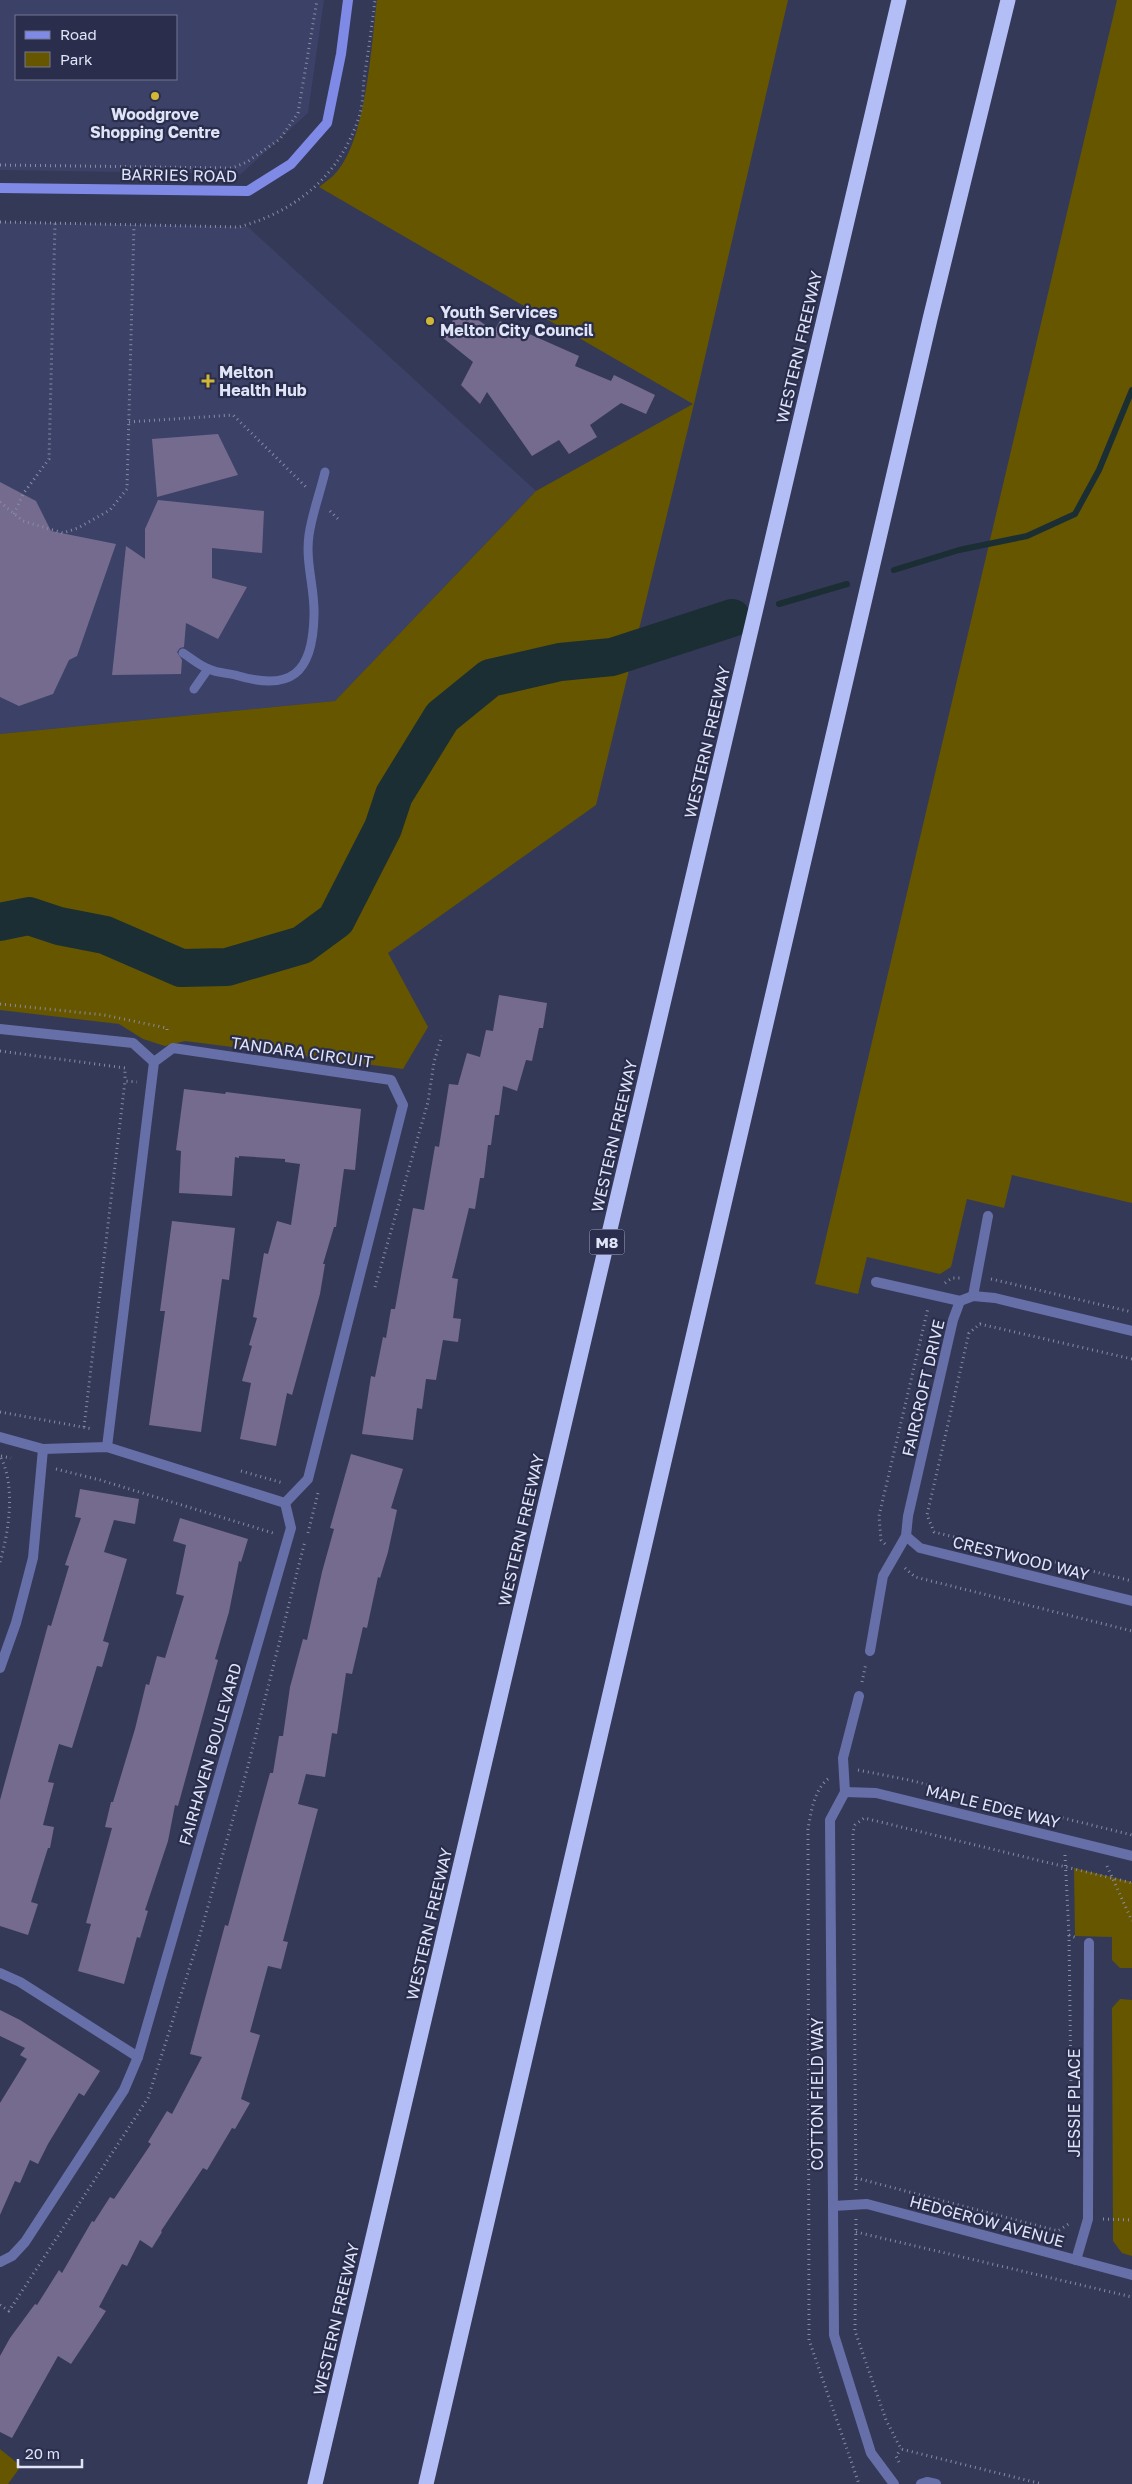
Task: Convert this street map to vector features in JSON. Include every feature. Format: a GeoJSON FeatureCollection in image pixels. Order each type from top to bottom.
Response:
{"type":"FeatureCollection","features":[{"type":"Feature","properties":{"kind":"highway","name":"WESTERN FREEWAY"},"geometry":{"type":"LineString","coordinates":[[315,2484],[899,0]]}},
{"type":"Feature","properties":{"kind":"highway"},"geometry":{"type":"LineString","coordinates":[[426,2484],[921,358],[1008,0]]}},
{"type":"Feature","properties":{"kind":"street","name":"BARRIES ROAD"},"geometry":{"type":"LineString","coordinates":[[0,188],[248,192],[291,164],[327,123],[341,54],[348,0]]}},
{"type":"Feature","properties":{"kind":"street"},"geometry":{"type":"LineString","coordinates":[[0,1029],[133,1043],[154,1062],[108,1447]]}},
{"type":"Feature","properties":{"kind":"street","name":"TANDARA CIRCUIT"},"geometry":{"type":"LineString","coordinates":[[154,1062],[173,1048],[391,1080],[403,1105],[308,1479],[284,1503]]}},
{"type":"Feature","properties":{"kind":"street"},"geometry":{"type":"LineString","coordinates":[[973,1296],[988,1216]]}},
{"type":"Feature","properties":{"kind":"street"},"geometry":{"type":"LineString","coordinates":[[876,1282],[960,1301]]}},
{"type":"Feature","properties":{"kind":"street","name":"FAIRCROFT DRIVE"},"geometry":{"type":"LineString","coordinates":[[870,1651],[883,1576],[906,1536],[908,1516],[953,1320],[960,1301],[973,1296],[995,1298],[1132,1331]]}},
{"type":"Feature","properties":{"kind":"street"},"geometry":{"type":"LineString","coordinates":[[0,1437],[43,1449],[108,1447],[284,1503]]}},
{"type":"Feature","properties":{"kind":"street"},"geometry":{"type":"LineString","coordinates":[[0,1668],[16,1623],[33,1558],[43,1449]]}},
{"type":"Feature","properties":{"kind":"street","name":"FAIRHAVEN BOULEVARD"},"geometry":{"type":"LineString","coordinates":[[0,2262],[12,2256],[25,2242],[124,2090],[138,2057],[289,1538],[291,1528],[284,1503]]}},
{"type":"Feature","properties":{"kind":"street","name":"CRESTWOOD WAY"},"geometry":{"type":"LineString","coordinates":[[906,1536],[920,1548],[1132,1601]]}},
{"type":"Feature","properties":{"kind":"street"},"geometry":{"type":"LineString","coordinates":[[845,1792],[844,1758],[859,1696]]}},
{"type":"Feature","properties":{"kind":"street","name":"MAPLE EDGE WAY"},"geometry":{"type":"LineString","coordinates":[[845,1792],[876,1793],[1132,1856]]}},
{"type":"Feature","properties":{"kind":"street","name":"COTTON FIELD WAY"},"geometry":{"type":"LineString","coordinates":[[845,1792],[830,1820],[834,2335],[871,2453],[894,2484]]}},
{"type":"Feature","properties":{"kind":"street","name":"JESSIE PLACE"},"geometry":{"type":"LineString","coordinates":[[1076,2260],[1088,2219],[1089,1943]]}},
{"type":"Feature","properties":{"kind":"street"},"geometry":{"type":"LineString","coordinates":[[0,1974],[20,1982],[138,2057]]}},
{"type":"Feature","properties":{"kind":"street","name":"HEDGEROW AVENUE"},"geometry":{"type":"LineString","coordinates":[[833,2206],[867,2204],[1132,2275]]}},
{"type":"Feature","properties":{"kind":"street"},"geometry":{"type":"LineString","coordinates":[[921,2484],[927,2482],[936,2484]]}},
{"type":"Feature","properties":{"kind":"lane"},"geometry":{"type":"LineString","coordinates":[[183,653],[208,669],[253,681],[272,683],[288,679],[301,668],[308,655],[313,638],[314,614],[309,568],[309,536],[325,472]]}},
{"type":"Feature","properties":{"kind":"lane"},"geometry":{"type":"LineString","coordinates":[[194,689],[208,669]]}},
{"type":"Feature","properties":{"kind":"path"},"geometry":{"type":"LineString","coordinates":[[0,165],[232,168],[247,162],[280,138],[298,113],[317,0]]}},
{"type":"Feature","properties":{"kind":"path"},"geometry":{"type":"LineString","coordinates":[[14,514],[23,494],[49,459],[55,223]]}},
{"type":"Feature","properties":{"kind":"path"},"geometry":{"type":"LineString","coordinates":[[0,502],[23,521],[63,533],[78,528],[110,510],[127,488],[134,225]]}},
{"type":"Feature","properties":{"kind":"path"},"geometry":{"type":"LineString","coordinates":[[129,422],[233,415],[338,519]]}},
{"type":"Feature","properties":{"kind":"path"},"geometry":{"type":"LineString","coordinates":[[0,1004],[104,1015],[167,1028],[167,1053]]}},
{"type":"Feature","properties":{"kind":"path"},"geometry":{"type":"LineString","coordinates":[[0,1051],[125,1068],[126,1081],[84,1427]]}},
{"type":"Feature","properties":{"kind":"path"},"geometry":{"type":"LineString","coordinates":[[126,1081],[152,1082]]}},
{"type":"Feature","properties":{"kind":"path"},"geometry":{"type":"LineString","coordinates":[[1132,1312],[984,1277],[952,1278],[937,1288],[925,1316],[879,1516],[882,1540],[915,1577],[1132,1631]]}},
{"type":"Feature","properties":{"kind":"path"},"geometry":{"type":"LineString","coordinates":[[1132,1359],[980,1324],[969,1333],[927,1515],[934,1532],[1132,1580]]}},
{"type":"Feature","properties":{"kind":"path"},"geometry":{"type":"LineString","coordinates":[[0,1456],[100,1480],[305,1543]]}},
{"type":"Feature","properties":{"kind":"path"},"geometry":{"type":"LineString","coordinates":[[0,1456],[9,1475],[10,1503],[0,1562]]}},
{"type":"Feature","properties":{"kind":"path"},"geometry":{"type":"LineString","coordinates":[[859,1696],[870,1651]]}},
{"type":"Feature","properties":{"kind":"path"},"geometry":{"type":"LineString","coordinates":[[859,2484],[809,2340],[808,1829],[812,1805],[822,1783],[830,1776],[858,1770],[909,1780],[1132,1835]]}},
{"type":"Feature","properties":{"kind":"path"},"geometry":{"type":"LineString","coordinates":[[1042,2484],[901,2449],[886,2420],[855,2331],[856,2178],[853,1832],[855,1825],[864,1818],[1132,1884]]}},
{"type":"Feature","properties":{"kind":"path"},"geometry":{"type":"LineString","coordinates":[[1065,1839],[1069,1935],[1071,2093]]}},
{"type":"Feature","properties":{"kind":"path"},"geometry":{"type":"LineString","coordinates":[[1099,1847],[1132,1921]]}},
{"type":"Feature","properties":{"kind":"path"},"geometry":{"type":"LineString","coordinates":[[1069,1935],[1089,1943]]}},
{"type":"Feature","properties":{"kind":"path"},"geometry":{"type":"LineString","coordinates":[[856,2178],[1058,2232],[1073,2221]]}},
{"type":"Feature","properties":{"kind":"path"},"geometry":{"type":"LineString","coordinates":[[1088,2219],[1132,2220]]}},
{"type":"Feature","properties":{"kind":"path"},"geometry":{"type":"LineString","coordinates":[[856,2232],[1132,2297]]}},
{"type":"Feature","properties":{"kind":"shaded area","name":"Woodgrove Shopping Centre"},"geometry":{"type":"Polygon","coordinates":[[[0,0],[324,0],[308,113],[241,174],[0,170],[0,0]]]}},
{"type":"Feature","properties":{"kind":"shaded area","name":"Melton Health Hub"},"geometry":{"type":"Polygon","coordinates":[[[0,222],[248,227],[536,491],[335,701],[0,734],[0,222]]]}},
{"type":"Feature","properties":{"kind":"green space"},"geometry":{"type":"Polygon","coordinates":[[[377,0],[788,0],[694,404],[596,805],[388,953],[428,1027],[403,1069],[185,1041],[165,1046],[143,1039],[119,1024],[0,1010],[0,734],[335,701],[536,491],[693,404],[319,187],[334,175],[345,160],[354,140],[366,92],[377,0]]]}},
{"type":"Feature","properties":{"kind":"green space"},"geometry":{"type":"Polygon","coordinates":[[[1117,0],[1132,0],[1132,1203],[1012,1175],[1004,1208],[967,1199],[951,1267],[940,1274],[867,1257],[858,1294],[815,1284],[1117,0]]]}},
{"type":"Feature","properties":{"kind":"green space"},"geometry":{"type":"Polygon","coordinates":[[[1074,1868],[1132,1882],[1132,1968],[1120,1968],[1112,1960],[1112,1937],[1075,1936],[1074,1868]]]}},
{"type":"Feature","properties":{"kind":"green space"},"geometry":{"type":"Polygon","coordinates":[[[1120,1999],[1132,2000],[1132,2256],[1122,2253],[1113,2241],[1112,2008],[1120,1999]]]}},
{"type":"Feature","properties":{"kind":"green space"},"geometry":{"type":"Polygon","coordinates":[[[0,2449],[21,2466],[8,2484],[0,2484],[0,2449]]]}},
{"type":"Feature","properties":{"kind":"building"},"geometry":{"type":"Polygon","coordinates":[[[461,308],[494,331],[500,321],[579,356],[575,366],[611,381],[614,375],[655,395],[646,414],[621,403],[590,425],[597,437],[569,454],[559,440],[532,456],[487,392],[480,404],[461,385],[473,362],[442,337],[461,308]]]}},
{"type":"Feature","properties":{"kind":"building"},"geometry":{"type":"Polygon","coordinates":[[[218,434],[238,475],[157,497],[152,439],[218,434]]]}},
{"type":"Feature","properties":{"kind":"building"},"geometry":{"type":"Polygon","coordinates":[[[0,482],[36,501],[51,531],[116,544],[77,656],[69,660],[53,694],[19,706],[0,697],[0,482]]]}},
{"type":"Feature","properties":{"kind":"building"},"geometry":{"type":"Polygon","coordinates":[[[158,500],[264,511],[262,553],[212,548],[212,578],[247,587],[218,639],[186,623],[184,647],[180,648],[177,652],[182,660],[181,674],[112,675],[126,546],[145,559],[145,529],[158,500]]]}},
{"type":"Feature","properties":{"kind":"building"},"geometry":{"type":"Polygon","coordinates":[[[499,995],[547,1003],[543,1028],[539,1028],[532,1061],[526,1060],[517,1091],[503,1086],[499,1115],[495,1115],[491,1145],[488,1145],[484,1178],[480,1178],[475,1209],[469,1208],[452,1278],[458,1279],[453,1318],[461,1319],[458,1342],[443,1340],[436,1380],[426,1379],[422,1409],[417,1408],[413,1440],[362,1434],[371,1376],[375,1377],[383,1337],[386,1338],[391,1309],[395,1309],[413,1208],[424,1210],[435,1146],[439,1147],[449,1084],[458,1085],[467,1053],[480,1057],[486,1030],[493,1031],[499,995]]]}},
{"type":"Feature","properties":{"kind":"building"},"geometry":{"type":"Polygon","coordinates":[[[184,1089],[225,1094],[226,1092],[361,1109],[355,1170],[344,1169],[336,1227],[334,1227],[323,1264],[325,1264],[320,1294],[292,1395],[287,1393],[276,1446],[240,1439],[251,1383],[242,1381],[252,1346],[249,1345],[257,1318],[253,1317],[264,1253],[268,1254],[277,1221],[291,1225],[300,1164],[285,1162],[285,1159],[239,1156],[239,1158],[235,1157],[232,1196],[179,1193],[181,1151],[176,1150],[184,1089]]]}},
{"type":"Feature","properties":{"kind":"building"},"geometry":{"type":"Polygon","coordinates":[[[172,1221],[235,1228],[229,1280],[222,1279],[201,1432],[149,1425],[165,1311],[160,1311],[172,1221]]]}},
{"type":"Feature","properties":{"kind":"building"},"geometry":{"type":"Polygon","coordinates":[[[351,1454],[403,1469],[391,1508],[397,1510],[388,1552],[380,1578],[378,1577],[367,1628],[363,1627],[352,1674],[346,1673],[337,1734],[332,1733],[325,1777],[306,1774],[298,1804],[318,1809],[283,1941],[288,1942],[281,1969],[268,1966],[250,2032],[260,2035],[241,2099],[250,2103],[235,2129],[232,2128],[207,2170],[203,2168],[161,2231],[152,2248],[140,2240],[127,2266],[122,2264],[99,2307],[106,2311],[71,2364],[58,2356],[12,2438],[0,2432],[0,2356],[10,2338],[35,2304],[37,2305],[59,2270],[62,2273],[92,2221],[94,2222],[110,2197],[114,2199],[151,2144],[148,2142],[167,2111],[172,2114],[202,2057],[190,2054],[225,1925],[228,1926],[270,1773],[273,1773],[279,1736],[283,1736],[290,1687],[303,1639],[307,1640],[334,1529],[330,1528],[351,1454]]]}},
{"type":"Feature","properties":{"kind":"building"},"geometry":{"type":"Polygon","coordinates":[[[80,1489],[139,1499],[135,1524],[114,1520],[104,1552],[127,1559],[103,1641],[109,1643],[102,1667],[97,1666],[72,1748],[59,1744],[48,1782],[54,1783],[43,1825],[54,1827],[50,1848],[48,1848],[31,1902],[38,1904],[28,1935],[0,1926],[0,1800],[48,1625],[51,1626],[69,1566],[65,1565],[81,1518],[75,1517],[80,1489]]]}},
{"type":"Feature","properties":{"kind":"building"},"geometry":{"type":"Polygon","coordinates":[[[180,1518],[248,1539],[241,1562],[239,1561],[229,1612],[215,1659],[218,1660],[178,1806],[175,1805],[168,1841],[145,1910],[148,1911],[140,1938],[137,1937],[124,1984],[78,1971],[91,1924],[86,1923],[112,1828],[105,1827],[111,1802],[113,1802],[135,1729],[146,1684],[149,1685],[157,1656],[165,1658],[184,1596],[176,1594],[186,1545],[173,1541],[180,1518]]]}},
{"type":"Feature","properties":{"kind":"building"},"geometry":{"type":"Polygon","coordinates":[[[0,2010],[20,2020],[100,2071],[84,2096],[79,2093],[38,2164],[30,2160],[20,2183],[15,2181],[0,2215],[0,2103],[27,2059],[20,2055],[25,2048],[0,2036],[0,2010]]]}},
{"type":"Feature","properties":{"kind":"waterway"},"geometry":{"type":"LineString","coordinates":[[894,570],[959,550],[1027,536],[1075,514],[1099,470],[1132,390]]}},
{"type":"Feature","properties":{"kind":"waterway"},"geometry":{"type":"LineString","coordinates":[[779,604],[847,584]]}},
{"type":"Feature","properties":{"kind":"waterway"},"geometry":{"type":"LineString","coordinates":[[0,922],[29,916],[59,926],[105,935],[181,968],[227,967],[302,945],[336,920],[383,828],[394,795],[442,717],[490,678],[560,662],[612,657],[732,618]]}},
{"type":"Feature","properties":{"kind":"place","name":"Woodgrove Shopping Centre"},"geometry":{"type":"Point","coordinates":[155,96]}},
{"type":"Feature","properties":{"kind":"place","name":"Youth Services Melton City Council"},"geometry":{"type":"Point","coordinates":[430,321]}},
{"type":"Feature","properties":{"kind":"place","name":"Melton Health Hub"},"geometry":{"type":"Point","coordinates":[208,381]}}]}
